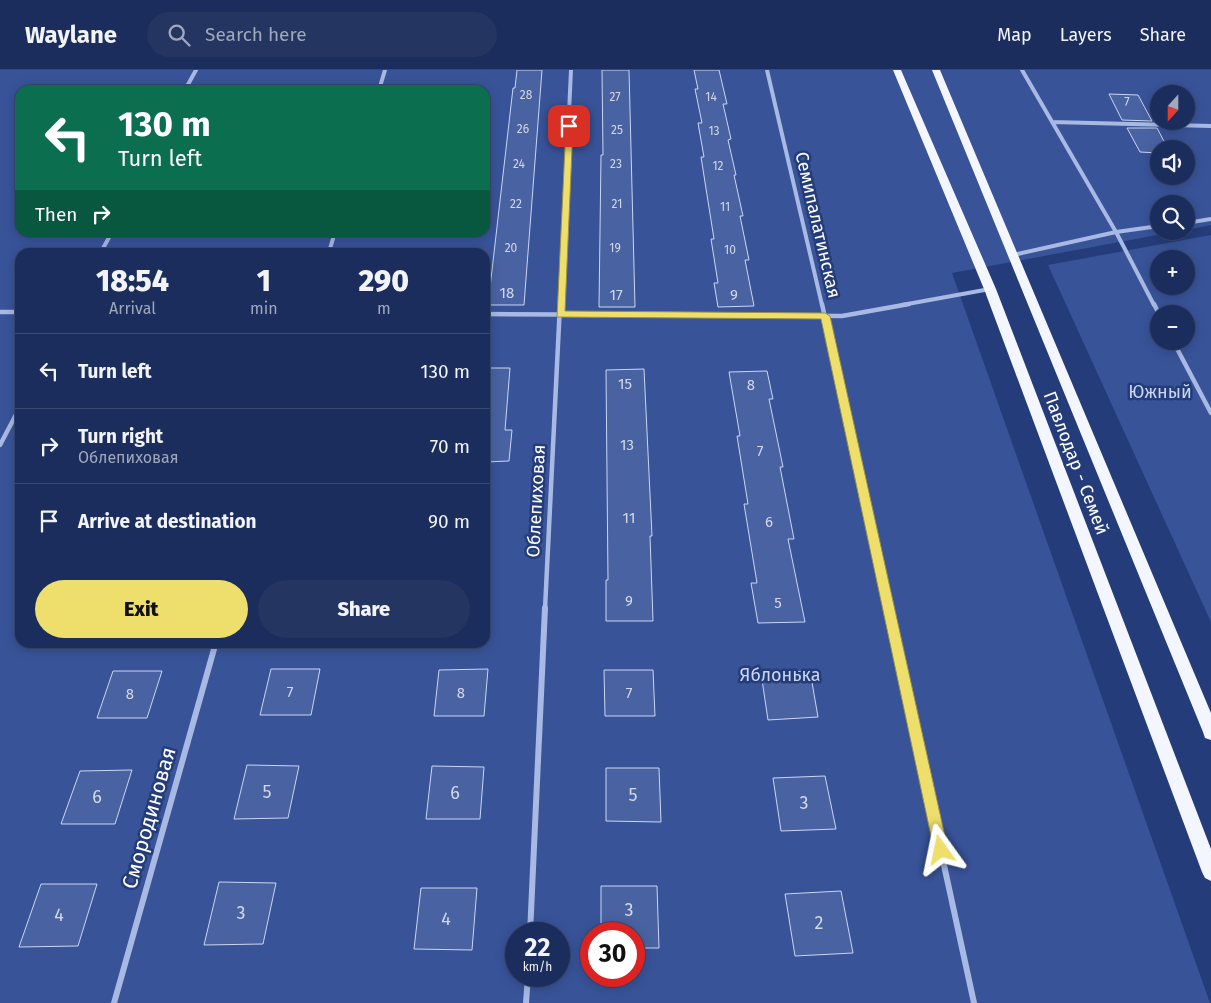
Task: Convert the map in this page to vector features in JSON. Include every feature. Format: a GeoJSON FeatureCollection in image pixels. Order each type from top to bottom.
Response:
{"type":"FeatureCollection","features":[{"type":"Feature","properties":{"kind":"highway","name":"Павлодар - Семей"},"geometry":{"type":"LineString","coordinates":[[897,70],[990,289],[1211,872]]}},
{"type":"Feature","properties":{"kind":"highway","name":"Павлодар - Семей"},"geometry":{"type":"LineString","coordinates":[[936,70],[1211,732]]}},
{"type":"Feature","properties":{"kind":"street"},"geometry":{"type":"LineString","coordinates":[[188,85],[196,70]]}},
{"type":"Feature","properties":{"kind":"street"},"geometry":{"type":"LineString","coordinates":[[380,85],[385,70]]}},
{"type":"Feature","properties":{"kind":"street","name":"Облепиховая"},"geometry":{"type":"LineString","coordinates":[[531,922],[572,70]]}},
{"type":"Feature","properties":{"kind":"street","name":"Семипалатинская"},"geometry":{"type":"LineString","coordinates":[[767,70],[825,316],[974,1003]]}},
{"type":"Feature","properties":{"kind":"street"},"geometry":{"type":"LineString","coordinates":[[1022,70],[1116,232],[1154,305]]}},
{"type":"Feature","properties":{"kind":"street"},"geometry":{"type":"LineString","coordinates":[[1052,122],[1211,126]]}},
{"type":"Feature","properties":{"kind":"street"},"geometry":{"type":"LineString","coordinates":[[1195,221],[1211,219]]}},
{"type":"Feature","properties":{"kind":"street"},"geometry":{"type":"LineString","coordinates":[[1013,255],[1116,232],[1150,227]]}},
{"type":"Feature","properties":{"kind":"street"},"geometry":{"type":"LineString","coordinates":[[103,248],[109,237]]}},
{"type":"Feature","properties":{"kind":"street"},"geometry":{"type":"LineString","coordinates":[[490,314],[842,316],[990,289]]}},
{"type":"Feature","properties":{"kind":"street"},"geometry":{"type":"LineString","coordinates":[[0,312],[15,312]]}},
{"type":"Feature","properties":{"kind":"street"},"geometry":{"type":"LineString","coordinates":[[1178,350],[1211,413]]}},
{"type":"Feature","properties":{"kind":"street"},"geometry":{"type":"LineString","coordinates":[[0,445],[15,416]]}},
{"type":"Feature","properties":{"kind":"street","name":"Смородиновая"},"geometry":{"type":"LineString","coordinates":[[114,1003],[214,648]]}},
{"type":"Feature","properties":{"kind":"street"},"geometry":{"type":"LineString","coordinates":[[526,1003],[527,987]]}},
{"type":"Feature","properties":{"kind":"green space","name":"Яблонька"},"geometry":{"type":"Polygon","coordinates":[[[0,70],[1211,70],[1211,225],[1195,228],[1195,195],[1150,195],[1150,236],[952,273],[1210,1003],[0,1003],[0,70]]]}},
{"type":"Feature","properties":{"kind":"green space","name":"Южный"},"geometry":{"type":"Polygon","coordinates":[[[1211,235],[1211,622],[1048,265],[1184,240],[1195,240],[1195,238],[1211,235]]]}},
{"type":"Feature","properties":{"kind":"building"},"geometry":{"type":"Polygon","coordinates":[[[517,70],[542,70],[524,305],[490,305],[490,288],[513,88],[515,88],[517,70]]]}},
{"type":"Feature","properties":{"kind":"building"},"geometry":{"type":"Polygon","coordinates":[[[602,70],[629,70],[635,307],[599,307],[601,155],[603,155],[602,70]]]}},
{"type":"Feature","properties":{"kind":"building"},"geometry":{"type":"Polygon","coordinates":[[[694,70],[719,70],[727,104],[723,104],[731,139],[728,140],[743,216],[740,216],[749,260],[745,260],[754,306],[718,307],[714,283],[718,283],[711,239],[714,239],[701,157],[704,157],[698,123],[702,123],[695,89],[698,89],[694,70]]]}},
{"type":"Feature","properties":{"kind":"building"},"geometry":{"type":"Polygon","coordinates":[[[1109,94],[1138,95],[1150,117],[1150,121],[1122,120],[1109,94]]]}},
{"type":"Feature","properties":{"kind":"building"},"geometry":{"type":"Polygon","coordinates":[[[1127,128],[1158,130],[1163,140],[1150,140],[1150,153],[1140,152],[1127,128]]]}},
{"type":"Feature","properties":{"kind":"building"},"geometry":{"type":"Polygon","coordinates":[[[490,368],[510,368],[505,430],[512,430],[509,461],[490,462],[490,368]]]}},
{"type":"Feature","properties":{"kind":"building"},"geometry":{"type":"Polygon","coordinates":[[[644,369],[652,536],[650,536],[653,621],[606,621],[606,580],[608,580],[606,370],[644,369]]]}},
{"type":"Feature","properties":{"kind":"building"},"geometry":{"type":"Polygon","coordinates":[[[767,371],[773,399],[769,399],[783,467],[780,467],[794,539],[788,539],[805,622],[758,623],[751,583],[757,583],[744,504],[748,504],[737,436],[740,436],[729,372],[767,371]]]}},
{"type":"Feature","properties":{"kind":"building"},"geometry":{"type":"Polygon","coordinates":[[[271,669],[320,669],[311,715],[260,715],[271,669]]]}},
{"type":"Feature","properties":{"kind":"building"},"geometry":{"type":"Polygon","coordinates":[[[488,669],[484,716],[434,716],[439,670],[488,669]]]}},
{"type":"Feature","properties":{"kind":"building"},"geometry":{"type":"Polygon","coordinates":[[[604,670],[653,670],[655,716],[605,716],[604,670]]]}},
{"type":"Feature","properties":{"kind":"building"},"geometry":{"type":"Polygon","coordinates":[[[113,671],[162,671],[147,718],[97,718],[113,671]]]}},
{"type":"Feature","properties":{"kind":"building"},"geometry":{"type":"Polygon","coordinates":[[[810,671],[818,717],[768,720],[761,673],[810,671]]]}},
{"type":"Feature","properties":{"kind":"building"},"geometry":{"type":"Polygon","coordinates":[[[247,765],[299,766],[288,818],[234,819],[247,765]]]}},
{"type":"Feature","properties":{"kind":"building"},"geometry":{"type":"Polygon","coordinates":[[[432,766],[484,767],[480,819],[426,819],[432,766]]]}},
{"type":"Feature","properties":{"kind":"building"},"geometry":{"type":"Polygon","coordinates":[[[606,768],[659,768],[661,822],[606,821],[606,768]]]}},
{"type":"Feature","properties":{"kind":"building"},"geometry":{"type":"Polygon","coordinates":[[[132,770],[115,824],[61,824],[80,771],[132,770]]]}},
{"type":"Feature","properties":{"kind":"building"},"geometry":{"type":"Polygon","coordinates":[[[825,776],[836,829],[781,831],[773,778],[825,776]]]}},
{"type":"Feature","properties":{"kind":"building"},"geometry":{"type":"Polygon","coordinates":[[[219,882],[276,883],[263,944],[204,945],[219,882]]]}},
{"type":"Feature","properties":{"kind":"building"},"geometry":{"type":"Polygon","coordinates":[[[41,884],[97,884],[78,946],[19,947],[41,884]]]}},
{"type":"Feature","properties":{"kind":"building"},"geometry":{"type":"Polygon","coordinates":[[[601,886],[657,886],[659,948],[645,948],[645,922],[601,922],[601,886]]]}},
{"type":"Feature","properties":{"kind":"building"},"geometry":{"type":"Polygon","coordinates":[[[421,888],[477,888],[472,950],[414,949],[421,888]]]}},
{"type":"Feature","properties":{"kind":"building"},"geometry":{"type":"Polygon","coordinates":[[[841,891],[853,953],[795,956],[785,894],[841,891]]]}},
{"type":"Feature","properties":{"kind":"route"},"geometry":{"type":"LineString","coordinates":[[569,126],[560,315],[825,316],[941,850]]}}]}
